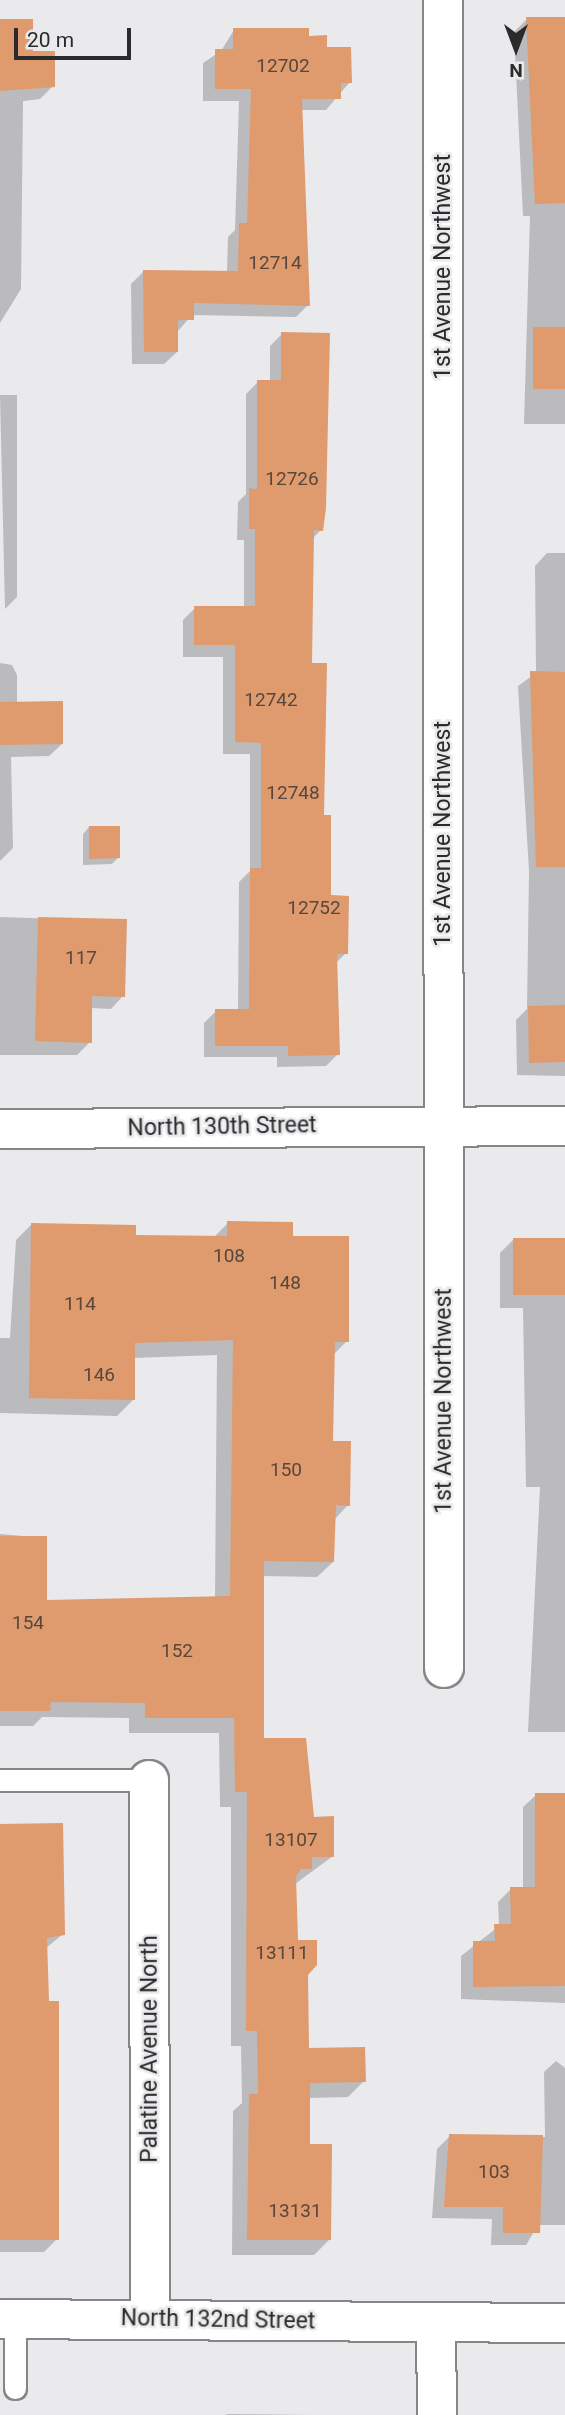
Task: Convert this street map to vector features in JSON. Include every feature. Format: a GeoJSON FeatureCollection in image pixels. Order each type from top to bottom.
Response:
{"type":"FeatureCollection","features":[{"type":"Feature","properties":{"kind":"street","name":"1st Avenue Northwest"},"geometry":{"type":"LineString","coordinates":[[443,0],[444,1668]]}},
{"type":"Feature","properties":{"kind":"street","name":"North 130th Street"},"geometry":{"type":"LineString","coordinates":[[0,1129],[565,1126]]}},
{"type":"Feature","properties":{"kind":"street","name":"Palatine Avenue North"},"geometry":{"type":"LineString","coordinates":[[149,1780],[150,2319]]}},
{"type":"Feature","properties":{"kind":"street","name":"North 132nd Street"},"geometry":{"type":"LineString","coordinates":[[7,2319],[565,2323]]}},
{"type":"Feature","properties":{"kind":"street"},"geometry":{"type":"LineString","coordinates":[[436,2323],[437,2415]]}},
{"type":"Feature","properties":{"kind":"lane"},"geometry":{"type":"LineString","coordinates":[[0,1780],[149,1780]]}},
{"type":"Feature","properties":{"kind":"lane"},"geometry":{"type":"LineString","coordinates":[[7,2319],[15,2388]]}},
{"type":"Feature","properties":{"kind":"building"},"geometry":{"type":"Polygon","coordinates":[[[526,17],[565,17],[565,203],[535,204],[526,17]]]}},
{"type":"Feature","properties":{"kind":"building"},"geometry":{"type":"Polygon","coordinates":[[[0,19],[33,19],[33,51],[55,51],[55,87],[0,91],[0,19]]]}},
{"type":"Feature","properties":{"kind":"building"},"geometry":{"type":"Polygon","coordinates":[[[233,28],[309,28],[309,36],[327,35],[327,47],[351,47],[352,83],[341,83],[341,99],[302,99],[310,306],[194,303],[194,320],[178,320],[178,352],[144,352],[143,270],[238,271],[239,223],[247,223],[251,89],[215,89],[215,49],[233,49],[233,28]]]}},
{"type":"Feature","properties":{"kind":"building"},"geometry":{"type":"Polygon","coordinates":[[[533,327],[565,327],[565,389],[533,389],[533,327]]]}},
{"type":"Feature","properties":{"kind":"building"},"geometry":{"type":"Polygon","coordinates":[[[281,332],[330,333],[326,508],[323,531],[314,530],[312,663],[327,663],[324,815],[331,815],[331,895],[349,896],[348,954],[337,954],[340,1055],[288,1056],[288,1046],[215,1046],[215,1009],[249,1009],[250,868],[261,868],[261,743],[235,742],[235,645],[194,645],[194,606],[255,606],[255,529],[249,529],[249,488],[257,489],[257,380],[281,380],[281,332]]]}},
{"type":"Feature","properties":{"kind":"building"},"geometry":{"type":"Polygon","coordinates":[[[530,671],[565,672],[565,867],[536,867],[530,671]]]}},
{"type":"Feature","properties":{"kind":"building"},"geometry":{"type":"Polygon","coordinates":[[[63,701],[63,744],[0,745],[0,702],[63,701]]]}},
{"type":"Feature","properties":{"kind":"building"},"geometry":{"type":"Polygon","coordinates":[[[89,826],[120,826],[120,858],[89,859],[89,826]]]}},
{"type":"Feature","properties":{"kind":"building"},"geometry":{"type":"Polygon","coordinates":[[[38,917],[127,919],[125,997],[92,996],[92,1043],[35,1041],[38,917]]]}},
{"type":"Feature","properties":{"kind":"building"},"geometry":{"type":"Polygon","coordinates":[[[565,1005],[565,1062],[529,1063],[528,1006],[565,1005]]]}},
{"type":"Feature","properties":{"kind":"building"},"geometry":{"type":"Polygon","coordinates":[[[227,1221],[293,1222],[293,1236],[349,1236],[349,1342],[335,1342],[333,1441],[351,1441],[350,1506],[336,1505],[334,1562],[264,1561],[264,1738],[306,1738],[314,1817],[334,1816],[334,1857],[312,1857],[312,1869],[301,1869],[296,1877],[298,1940],[317,1940],[317,1965],[308,1975],[309,2048],[365,2047],[366,2082],[310,2083],[310,2144],[332,2144],[331,2240],[247,2240],[249,2094],[258,2094],[257,2031],[246,2031],[247,1792],[235,1792],[234,1718],[145,1718],[145,1703],[51,1702],[50,1711],[0,1711],[0,1536],[47,1536],[47,1600],[230,1596],[233,1340],[135,1343],[135,1400],[29,1398],[31,1223],[136,1225],[136,1235],[227,1236],[227,1221]]]}},
{"type":"Feature","properties":{"kind":"building"},"geometry":{"type":"Polygon","coordinates":[[[513,1238],[565,1238],[565,1295],[513,1295],[513,1238]]]}},
{"type":"Feature","properties":{"kind":"building"},"geometry":{"type":"Polygon","coordinates":[[[535,1793],[565,1793],[565,1986],[473,1987],[473,1941],[495,1941],[494,1924],[511,1924],[510,1887],[535,1887],[535,1793]]]}},
{"type":"Feature","properties":{"kind":"building"},"geometry":{"type":"Polygon","coordinates":[[[63,1823],[65,1935],[47,1938],[49,2001],[59,2001],[59,2240],[0,2240],[0,1824],[63,1823]]]}},
{"type":"Feature","properties":{"kind":"building"},"geometry":{"type":"Polygon","coordinates":[[[449,2134],[543,2135],[540,2233],[503,2233],[503,2207],[444,2207],[449,2134]]]}}]}
